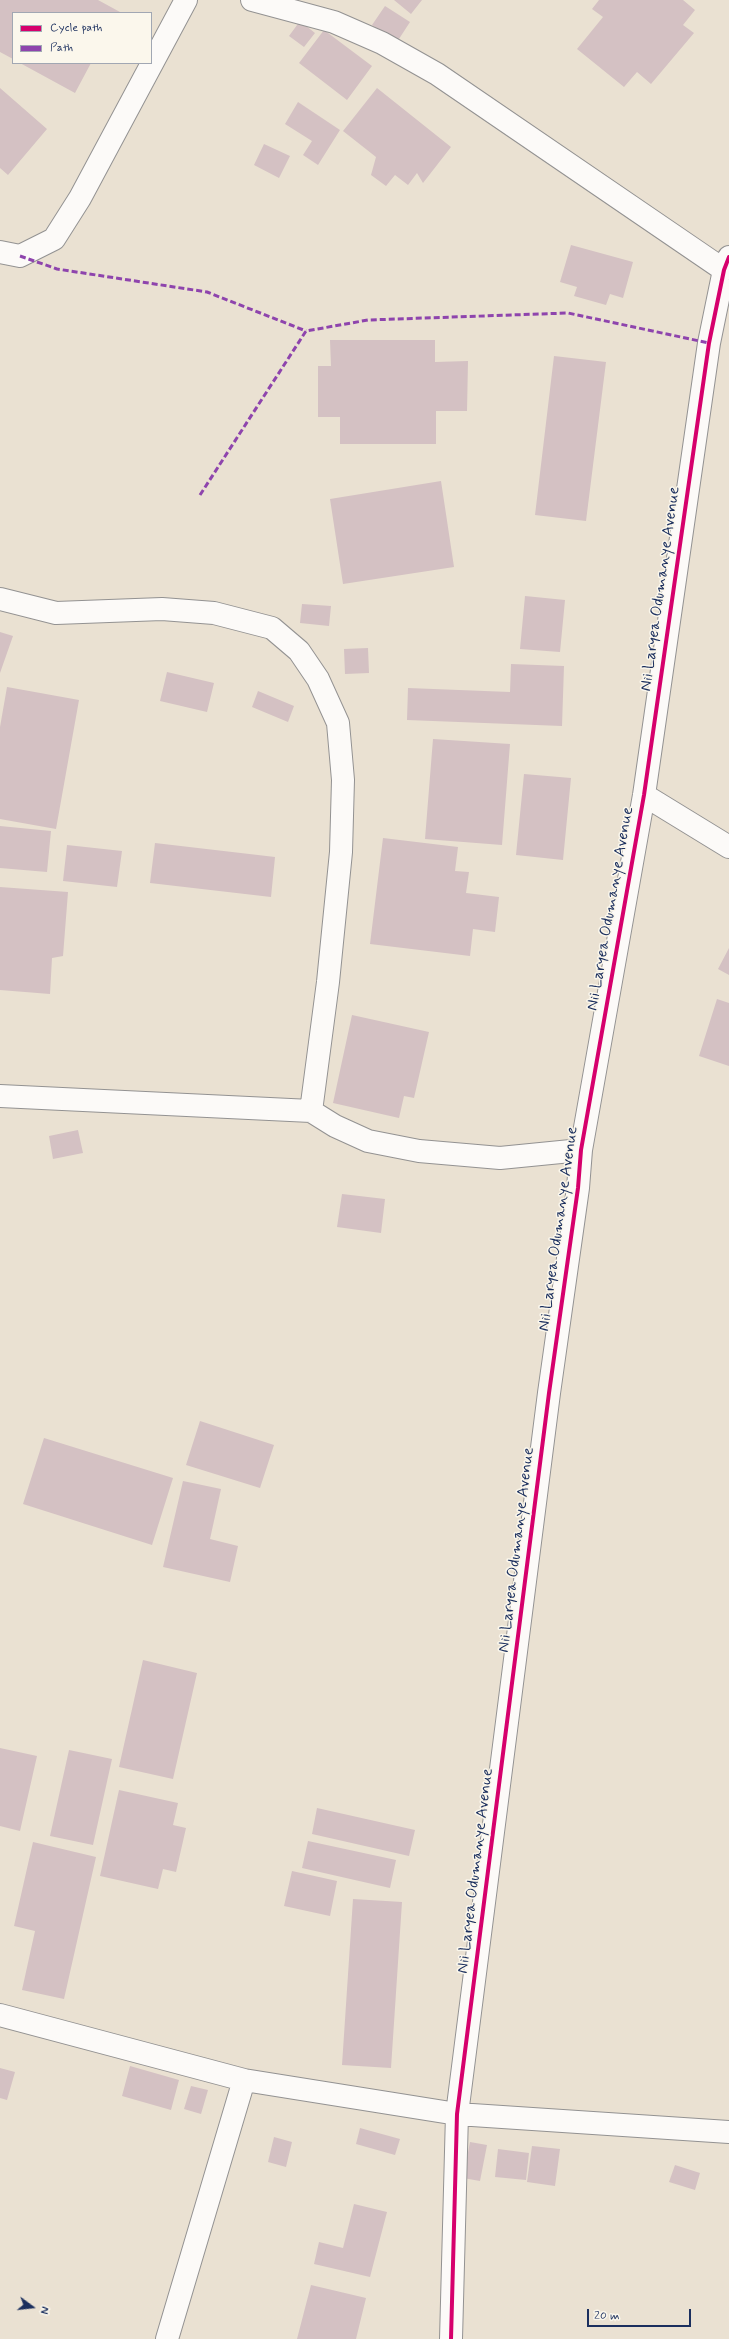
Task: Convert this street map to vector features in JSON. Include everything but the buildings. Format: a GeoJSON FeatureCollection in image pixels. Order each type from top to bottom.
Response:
{"type":"FeatureCollection","features":[{"type":"Feature","properties":{"kind":"street"},"geometry":{"type":"LineString","coordinates":[[152,64],[186,0]]}},
{"type":"Feature","properties":{"kind":"street"},"geometry":{"type":"LineString","coordinates":[[252,0],[334,22],[382,43],[437,74],[727,264]]}},
{"type":"Feature","properties":{"kind":"street"},"geometry":{"type":"LineString","coordinates":[[0,252],[20,256],[54,239],[80,198],[152,64]]}},
{"type":"Feature","properties":{"kind":"street","name":"Nii Laryea Odumanye Avenue"},"geometry":{"type":"LineString","coordinates":[[451,2339],[457,2114],[548,1401],[578,1188],[581,1150],[644,796],[709,343],[727,264]]}},
{"type":"Feature","properties":{"kind":"street"},"geometry":{"type":"LineString","coordinates":[[0,599],[56,612],[162,609],[214,613],[272,628],[299,651],[318,678],[338,723],[343,788],[341,860],[328,982],[311,1111]]}},
{"type":"Feature","properties":{"kind":"street"},"geometry":{"type":"LineString","coordinates":[[644,796],[729,847]]}},
{"type":"Feature","properties":{"kind":"street"},"geometry":{"type":"LineString","coordinates":[[0,1096],[311,1111],[335,1126],[368,1141],[419,1151],[500,1158],[581,1150]]}},
{"type":"Feature","properties":{"kind":"street"},"geometry":{"type":"LineString","coordinates":[[0,2015],[244,2080],[457,2114],[729,2132]]}},
{"type":"Feature","properties":{"kind":"street"},"geometry":{"type":"LineString","coordinates":[[167,2339],[244,2080]]}},
{"type":"Feature","properties":{"kind":"marked path"},"geometry":{"type":"LineString","coordinates":[[20,256],[57,269],[207,292],[306,331]]}},
{"type":"Feature","properties":{"kind":"marked path"},"geometry":{"type":"LineString","coordinates":[[200,495],[306,331],[368,320],[568,313],[709,343]]}},
{"type":"Feature","properties":{"kind":"cycle path"},"geometry":{"type":"LineString","coordinates":[[451,2339],[457,2114],[549,1393],[578,1188],[581,1150],[644,795],[709,343],[724,270],[729,257]]}}]}
